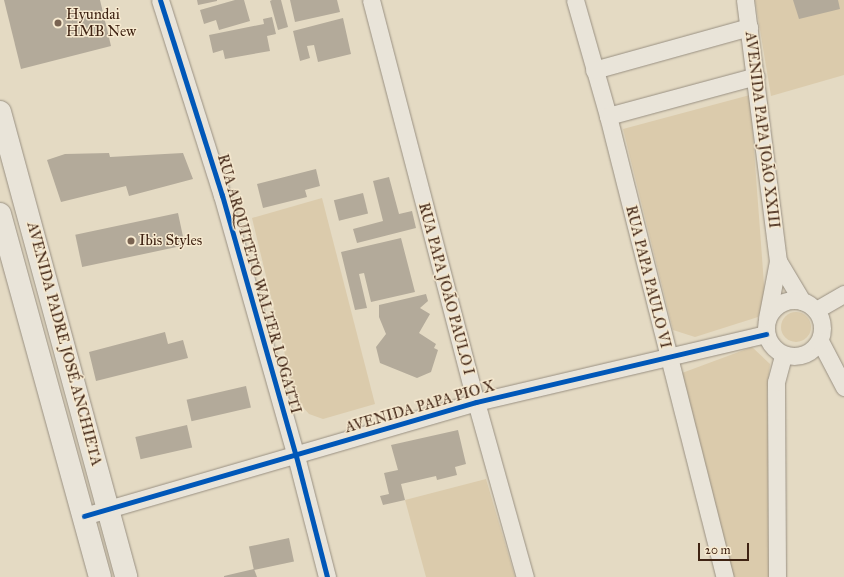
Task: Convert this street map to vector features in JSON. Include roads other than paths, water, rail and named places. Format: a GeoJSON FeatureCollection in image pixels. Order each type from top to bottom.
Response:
{"type":"FeatureCollection","features":[{"type":"Feature","properties":{"kind":"main road","name":"AVENIDA PADRE JOSÉ ANCHIETA"},"geometry":{"type":"LineString","coordinates":[[0,112],[110,508],[126,577]]}},
{"type":"Feature","properties":{"kind":"main road","name":"AVENIDA PADRE JOSÉ ANCHIETA"},"geometry":{"type":"LineString","coordinates":[[0,214],[100,577]]}},
{"type":"Feature","properties":{"kind":"street","name":"RUA ARQUITETO WALTER LOGATTI"},"geometry":{"type":"LineString","coordinates":[[160,0],[222,194],[296,456],[327,577]]}},
{"type":"Feature","properties":{"kind":"street","name":"RUA PAPA JOÃO PAULO I"},"geometry":{"type":"LineString","coordinates":[[371,0],[476,402],[525,577]]}},
{"type":"Feature","properties":{"kind":"street","name":"RUA PAPA PAULO VI"},"geometry":{"type":"LineString","coordinates":[[574,0],[608,116],[725,577]]}},
{"type":"Feature","properties":{"kind":"street","name":"AVENIDA PAPA JOÃO XXIII"},"geometry":{"type":"LineString","coordinates":[[745,0],[750,27],[778,260],[766,326]]}},
{"type":"Feature","properties":{"kind":"street"},"geometry":{"type":"LineString","coordinates":[[594,70],[750,27]]}},
{"type":"Feature","properties":{"kind":"street"},"geometry":{"type":"LineString","coordinates":[[608,116],[756,76]]}},
{"type":"Feature","properties":{"kind":"street","name":"AVENIDA PAPA JOÃO XXIII"},"geometry":{"type":"LineString","coordinates":[[778,260],[809,305]]}},
{"type":"Feature","properties":{"kind":"street"},"geometry":{"type":"LineString","coordinates":[[820,341],[804,355],[783,355],[772,346],[766,326],[774,308],[785,301],[809,305],[844,294]]}},
{"type":"Feature","properties":{"kind":"street"},"geometry":{"type":"LineString","coordinates":[[809,305],[822,325],[820,341],[844,387]]}},
{"type":"Feature","properties":{"kind":"street","name":"AVENIDA PAPA PIO X"},"geometry":{"type":"LineString","coordinates":[[84,516],[296,456],[476,402],[668,356],[766,326]]}},
{"type":"Feature","properties":{"kind":"street"},"geometry":{"type":"LineString","coordinates":[[777,577],[776,382],[783,355]]}},
{"type":"Feature","properties":{"kind":"place","name":"Hyundai HMB New"},"geometry":{"type":"Point","coordinates":[58,23]}},
{"type":"Feature","properties":{"kind":"place","name":"Ibis Styles"},"geometry":{"type":"Point","coordinates":[131,241]}}]}
